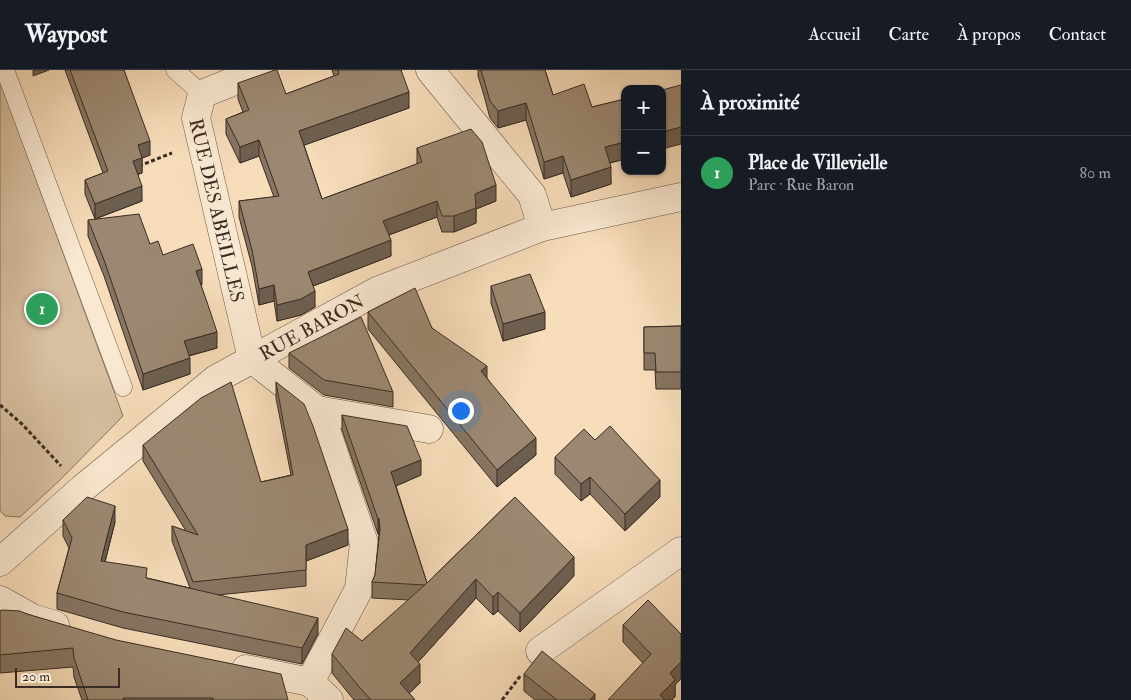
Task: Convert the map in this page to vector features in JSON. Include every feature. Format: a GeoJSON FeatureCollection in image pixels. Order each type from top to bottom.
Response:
{"type":"FeatureCollection","features":[{"type":"Feature","properties":{"kind":"street","name":"RUE DES ABEILLES"},"geometry":{"type":"LineString","coordinates":[[252,359],[196,118],[202,94],[262,70]]}},
{"type":"Feature","properties":{"kind":"street"},"geometry":{"type":"LineString","coordinates":[[430,70],[532,195],[542,227]]}},
{"type":"Feature","properties":{"kind":"street","name":"RUE BARON"},"geometry":{"type":"LineString","coordinates":[[3,553],[216,378],[377,291],[542,227],[681,196]]}},
{"type":"Feature","properties":{"kind":"street"},"geometry":{"type":"LineString","coordinates":[[222,664],[305,690],[359,589],[364,542],[328,436],[316,410],[252,359]]}},
{"type":"Feature","properties":{"kind":"street"},"geometry":{"type":"LineString","coordinates":[[316,410],[429,429]]}},
{"type":"Feature","properties":{"kind":"street"},"geometry":{"type":"LineString","coordinates":[[540,651],[681,551]]}},
{"type":"Feature","properties":{"kind":"street"},"geometry":{"type":"LineString","coordinates":[[0,600],[32,618],[76,631]]}},
{"type":"Feature","properties":{"kind":"lane"},"geometry":{"type":"LineString","coordinates":[[5,70],[123,387]]}},
{"type":"Feature","properties":{"kind":"lane"},"geometry":{"type":"LineString","coordinates":[[176,70],[202,94]]}},
{"type":"Feature","properties":{"kind":"path"},"geometry":{"type":"LineString","coordinates":[[131,168],[140,165]]}},
{"type":"Feature","properties":{"kind":"path"},"geometry":{"type":"LineString","coordinates":[[0,405],[22,424],[83,488]]}},
{"type":"Feature","properties":{"kind":"shaded area"},"geometry":{"type":"Polygon","coordinates":[[[0,81],[123,416],[59,481],[20,517],[5,516],[0,511],[0,81]]]}},
{"type":"Feature","properties":{"kind":"building"},"geometry":{"type":"Polygon","coordinates":[[[70,70],[124,70],[150,141],[138,145],[142,158],[133,161],[142,186],[95,204],[85,180],[108,171],[70,70]]]}},
{"type":"Feature","properties":{"kind":"building"},"geometry":{"type":"Polygon","coordinates":[[[277,70],[286,94],[339,74],[338,70],[401,70],[409,92],[299,131],[322,199],[422,162],[417,148],[471,129],[482,142],[496,185],[475,194],[476,208],[454,216],[442,216],[437,201],[383,221],[391,240],[308,272],[315,291],[301,299],[277,305],[274,285],[259,289],[252,250],[239,201],[279,196],[259,140],[240,147],[226,119],[249,110],[238,83],[277,70]]]}},
{"type":"Feature","properties":{"kind":"building"},"geometry":{"type":"Polygon","coordinates":[[[481,70],[545,70],[553,95],[584,84],[592,107],[621,100],[621,143],[605,147],[611,167],[571,180],[563,156],[544,162],[526,103],[498,111],[490,101],[481,70]]]}},
{"type":"Feature","properties":{"kind":"building"},"geometry":{"type":"Polygon","coordinates":[[[681,85],[681,127],[666,131],[666,130],[666,89],[681,85]]]}},
{"type":"Feature","properties":{"kind":"building"},"geometry":{"type":"Polygon","coordinates":[[[139,214],[150,244],[158,241],[163,255],[193,244],[202,269],[196,271],[217,332],[184,341],[190,358],[143,374],[104,260],[88,220],[139,214]]]}},
{"type":"Feature","properties":{"kind":"building"},"geometry":{"type":"Polygon","coordinates":[[[530,274],[545,312],[503,324],[491,286],[530,274]]]}},
{"type":"Feature","properties":{"kind":"building"},"geometry":{"type":"Polygon","coordinates":[[[415,288],[432,328],[487,366],[481,371],[536,438],[497,470],[368,312],[415,288]]]}},
{"type":"Feature","properties":{"kind":"building"},"geometry":{"type":"Polygon","coordinates":[[[361,317],[393,392],[324,380],[289,353],[361,317]]]}},
{"type":"Feature","properties":{"kind":"building"},"geometry":{"type":"Polygon","coordinates":[[[681,326],[681,372],[656,372],[655,353],[644,353],[644,327],[681,326]]]}},
{"type":"Feature","properties":{"kind":"building"},"geometry":{"type":"Polygon","coordinates":[[[231,382],[261,482],[293,475],[276,382],[304,404],[348,529],[306,545],[306,570],[193,582],[172,526],[198,535],[143,445],[201,398],[231,382]]]}},
{"type":"Feature","properties":{"kind":"building"},"geometry":{"type":"Polygon","coordinates":[[[342,415],[407,426],[421,460],[391,472],[427,583],[425,585],[372,582],[375,575],[380,529],[379,518],[342,415]]]}},
{"type":"Feature","properties":{"kind":"building"},"geometry":{"type":"Polygon","coordinates":[[[610,426],[660,480],[625,514],[590,477],[581,484],[555,457],[584,429],[595,440],[610,426]]]}},
{"type":"Feature","properties":{"kind":"building"},"geometry":{"type":"Polygon","coordinates":[[[87,497],[115,506],[101,561],[147,568],[146,578],[318,618],[302,648],[123,612],[57,593],[72,538],[63,520],[87,497]]]}},
{"type":"Feature","properties":{"kind":"building"},"geometry":{"type":"Polygon","coordinates":[[[515,497],[574,557],[520,613],[498,592],[493,597],[476,579],[410,653],[420,664],[400,683],[415,700],[371,700],[332,654],[346,628],[362,641],[428,582],[515,497]]]}},
{"type":"Feature","properties":{"kind":"building"},"geometry":{"type":"Polygon","coordinates":[[[648,600],[681,634],[681,662],[670,673],[675,680],[660,695],[665,700],[608,700],[651,654],[623,625],[648,600]]]}},
{"type":"Feature","properties":{"kind":"building"},"geometry":{"type":"Polygon","coordinates":[[[0,611],[20,611],[116,640],[281,674],[288,700],[123,698],[124,700],[88,700],[74,658],[73,648],[0,655],[0,611]]]}},
{"type":"Feature","properties":{"kind":"building"},"geometry":{"type":"Polygon","coordinates":[[[542,651],[595,694],[590,700],[557,700],[524,674],[542,651]]]}},
{"type":"Feature","properties":{"kind":"place","name":"Place de Villevielle"},"geometry":{"type":"Point","coordinates":[42,309]}}]}
